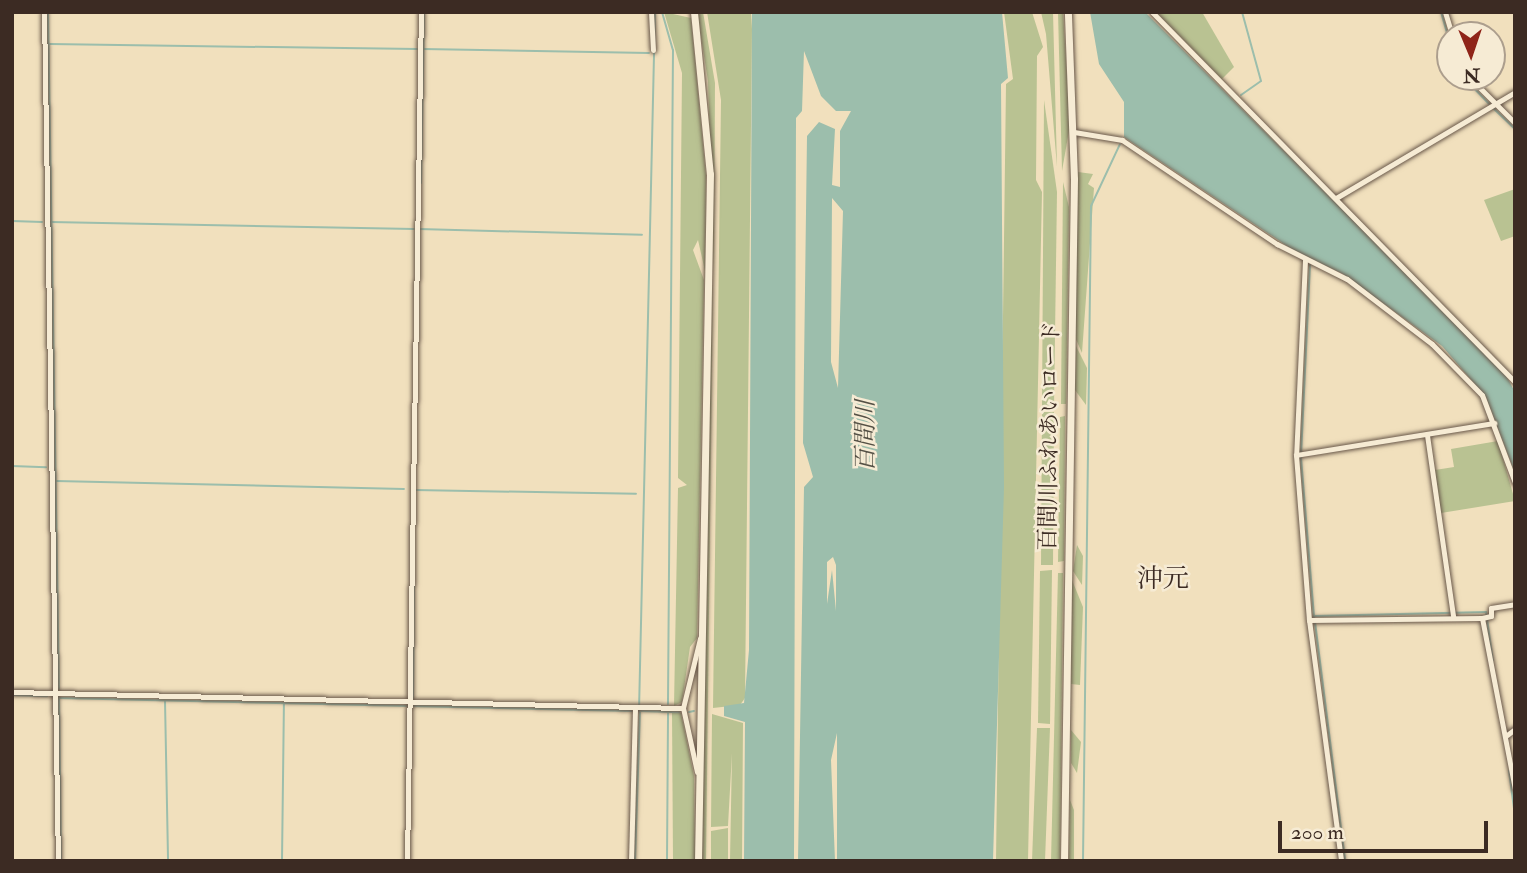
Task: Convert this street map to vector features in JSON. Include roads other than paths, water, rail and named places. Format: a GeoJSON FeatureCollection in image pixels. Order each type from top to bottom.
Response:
{"type":"FeatureCollection","features":[{"type":"Feature","properties":{"kind":"street"},"geometry":{"type":"LineString","coordinates":[[44,12],[58,861]]}},
{"type":"Feature","properties":{"kind":"street"},"geometry":{"type":"LineString","coordinates":[[407,861],[421,12]]}},
{"type":"Feature","properties":{"kind":"street"},"geometry":{"type":"LineString","coordinates":[[651,12],[653,50]]}},
{"type":"Feature","properties":{"kind":"street"},"geometry":{"type":"LineString","coordinates":[[694,12],[710,174],[697,772],[698,861]]}},
{"type":"Feature","properties":{"kind":"street","name":"百間川ふれあいロード"},"geometry":{"type":"LineString","coordinates":[[1064,861],[1074,132],[1068,12]]}},
{"type":"Feature","properties":{"kind":"street"},"geometry":{"type":"LineString","coordinates":[[1152,12],[1515,382]]}},
{"type":"Feature","properties":{"kind":"street"},"geometry":{"type":"LineString","coordinates":[[1481,91],[1493,105],[1515,122]]}},
{"type":"Feature","properties":{"kind":"street"},"geometry":{"type":"LineString","coordinates":[[1336,198],[1515,92]]}},
{"type":"Feature","properties":{"kind":"street"},"geometry":{"type":"LineString","coordinates":[[1074,132],[1122,140],[1305,260],[1347,279],[1432,344],[1482,395],[1515,483]]}},
{"type":"Feature","properties":{"kind":"street"},"geometry":{"type":"LineString","coordinates":[[1305,260],[1300,455],[1313,619],[1342,861]]}},
{"type":"Feature","properties":{"kind":"street"},"geometry":{"type":"LineString","coordinates":[[1300,455],[1494,423]]}},
{"type":"Feature","properties":{"kind":"street"},"geometry":{"type":"LineString","coordinates":[[1427,435],[1453,614]]}},
{"type":"Feature","properties":{"kind":"street"},"geometry":{"type":"LineString","coordinates":[[1507,736],[1500,733],[1485,617],[1491,608],[1515,604]]}},
{"type":"Feature","properties":{"kind":"street"},"geometry":{"type":"LineString","coordinates":[[1313,619],[1453,614],[1485,617]]}},
{"type":"Feature","properties":{"kind":"street"},"geometry":{"type":"LineString","coordinates":[[697,772],[682,708],[700,638]]}},
{"type":"Feature","properties":{"kind":"street"},"geometry":{"type":"LineString","coordinates":[[12,692],[409,704],[682,708]]}},
{"type":"Feature","properties":{"kind":"street"},"geometry":{"type":"LineString","coordinates":[[631,861],[637,709]]}},
{"type":"Feature","properties":{"kind":"street"},"geometry":{"type":"LineString","coordinates":[[1507,736],[1515,729]]}},
{"type":"Feature","properties":{"kind":"street"},"geometry":{"type":"LineString","coordinates":[[1507,736],[1515,789]]}},
{"type":"Feature","properties":{"kind":"water","name":"百間川"},"geometry":{"type":"Polygon","coordinates":[[[752,12],[1002,12],[1008,78],[1001,84],[1004,487],[993,861],[837,861],[837,733],[831,760],[835,861],[798,861],[804,487],[813,477],[803,443],[807,136],[819,122],[835,129],[832,185],[840,187],[840,131],[851,111],[836,111],[821,96],[804,51],[802,111],[796,118],[794,861],[744,861],[745,722],[724,716],[724,706],[744,703],[749,650],[752,12]],[[832,198],[831,362],[838,388],[843,211],[832,198]],[[833,557],[827,562],[827,604],[832,570],[836,611],[836,565],[833,557]]]}},
{"type":"Feature","properties":{"kind":"water"},"geometry":{"type":"Polygon","coordinates":[[[1090,12],[1145,12],[1503,370],[1515,392],[1515,473],[1486,397],[1442,346],[1343,274],[1293,250],[1124,137],[1124,102],[1099,64],[1090,12]]]}},
{"type":"Feature","properties":{"kind":"waterway"},"geometry":{"type":"LineString","coordinates":[[48,12],[59,689]]}},
{"type":"Feature","properties":{"kind":"waterway"},"geometry":{"type":"LineString","coordinates":[[421,183],[424,12]]}},
{"type":"Feature","properties":{"kind":"waterway"},"geometry":{"type":"LineString","coordinates":[[639,711],[655,12]]}},
{"type":"Feature","properties":{"kind":"waterway"},"geometry":{"type":"LineString","coordinates":[[662,12],[673,50],[668,704]]}},
{"type":"Feature","properties":{"kind":"waterway"},"geometry":{"type":"LineString","coordinates":[[1241,95],[1261,81],[1242,12]]}},
{"type":"Feature","properties":{"kind":"waterway"},"geometry":{"type":"LineString","coordinates":[[1441,12],[1444,21]]}},
{"type":"Feature","properties":{"kind":"waterway"},"geometry":{"type":"LineString","coordinates":[[50,44],[417,49]]}},
{"type":"Feature","properties":{"kind":"waterway"},"geometry":{"type":"LineString","coordinates":[[423,49],[649,53]]}},
{"type":"Feature","properties":{"kind":"waterway"},"geometry":{"type":"LineString","coordinates":[[1476,91],[1489,104]]}},
{"type":"Feature","properties":{"kind":"waterway"},"geometry":{"type":"LineString","coordinates":[[1493,108],[1515,129]]}},
{"type":"Feature","properties":{"kind":"waterway"},"geometry":{"type":"LineString","coordinates":[[1083,861],[1091,206],[1120,144]]}},
{"type":"Feature","properties":{"kind":"waterway"},"geometry":{"type":"LineString","coordinates":[[12,221],[42,222]]}},
{"type":"Feature","properties":{"kind":"waterway"},"geometry":{"type":"LineString","coordinates":[[51,222],[414,229]]}},
{"type":"Feature","properties":{"kind":"waterway"},"geometry":{"type":"LineString","coordinates":[[419,229],[642,235]]}},
{"type":"Feature","properties":{"kind":"waterway"},"geometry":{"type":"LineString","coordinates":[[1310,265],[1301,458],[1314,617]]}},
{"type":"Feature","properties":{"kind":"waterway"},"geometry":{"type":"LineString","coordinates":[[12,466],[46,467]]}},
{"type":"Feature","properties":{"kind":"waterway"},"geometry":{"type":"LineString","coordinates":[[56,481],[404,489]]}},
{"type":"Feature","properties":{"kind":"waterway"},"geometry":{"type":"LineString","coordinates":[[415,490],[636,494]]}},
{"type":"Feature","properties":{"kind":"waterway"},"geometry":{"type":"LineString","coordinates":[[413,698],[414,574]]}},
{"type":"Feature","properties":{"kind":"waterway"},"geometry":{"type":"LineString","coordinates":[[1314,616],[1486,612],[1493,661]]}},
{"type":"Feature","properties":{"kind":"waterway"},"geometry":{"type":"LineString","coordinates":[[1315,622],[1345,861]]}},
{"type":"Feature","properties":{"kind":"waterway"},"geometry":{"type":"LineString","coordinates":[[12,695],[47,696]]}},
{"type":"Feature","properties":{"kind":"waterway"},"geometry":{"type":"LineString","coordinates":[[59,697],[61,861]]}},
{"type":"Feature","properties":{"kind":"waterway"},"geometry":{"type":"LineString","coordinates":[[59,698],[632,711]]}},
{"type":"Feature","properties":{"kind":"waterway"},"geometry":{"type":"LineString","coordinates":[[165,701],[168,861]]}},
{"type":"Feature","properties":{"kind":"waterway"},"geometry":{"type":"LineString","coordinates":[[282,861],[284,704]]}},
{"type":"Feature","properties":{"kind":"waterway"},"geometry":{"type":"LineString","coordinates":[[635,861],[640,711]]}},
{"type":"Feature","properties":{"kind":"waterway"},"geometry":{"type":"LineString","coordinates":[[641,711],[679,712]]}},
{"type":"Feature","properties":{"kind":"waterway"},"geometry":{"type":"LineString","coordinates":[[689,712],[694,711]]}},
{"type":"Feature","properties":{"kind":"waterway"},"geometry":{"type":"LineString","coordinates":[[667,861],[668,712]]}},
{"type":"Feature","properties":{"kind":"waterway"},"geometry":{"type":"LineString","coordinates":[[1509,771],[1515,816]]}},
{"type":"Feature","properties":{"kind":"district","name":"沖元"},"geometry":{"type":"Point","coordinates":[1163,580]}}]}
